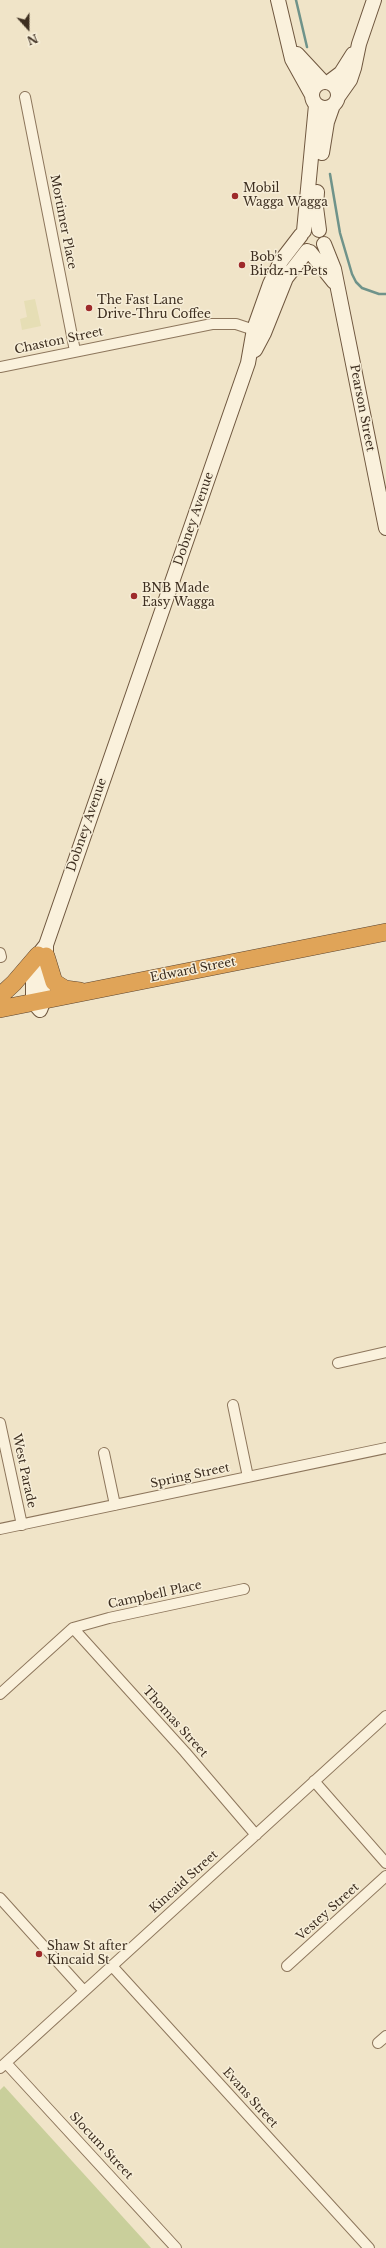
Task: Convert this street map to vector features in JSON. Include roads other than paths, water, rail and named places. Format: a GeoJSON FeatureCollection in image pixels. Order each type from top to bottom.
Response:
{"type":"FeatureCollection","features":[{"type":"Feature","properties":{"kind":"highway","name":"Edward Street"},"geometry":{"type":"LineString","coordinates":[[0,1019],[39,1004],[85,991],[386,932]]}},
{"type":"Feature","properties":{"kind":"highway","name":"Edward Street"},"geometry":{"type":"LineString","coordinates":[[0,1009],[39,1004],[386,942]]}},
{"type":"Feature","properties":{"kind":"highway"},"geometry":{"type":"LineString","coordinates":[[43,952],[49,972],[54,982],[65,989],[85,991]]}},
{"type":"Feature","properties":{"kind":"highway"},"geometry":{"type":"LineString","coordinates":[[0,996],[43,952]]}},
{"type":"Feature","properties":{"kind":"street"},"geometry":{"type":"LineString","coordinates":[[278,0],[292,59],[314,100],[323,108],[336,101]]}},
{"type":"Feature","properties":{"kind":"street"},"geometry":{"type":"LineString","coordinates":[[359,44],[340,73],[326,82],[315,86],[300,242],[308,251],[317,251],[324,244],[324,236],[319,230],[316,207],[318,178],[327,122],[336,101],[350,80],[359,44],[374,0]]}},
{"type":"Feature","properties":{"kind":"street"},"geometry":{"type":"LineString","coordinates":[[290,48],[326,82],[337,89],[336,101]]}},
{"type":"Feature","properties":{"kind":"street","name":"Mortimer Place"},"geometry":{"type":"LineString","coordinates":[[25,97],[75,351]]}},
{"type":"Feature","properties":{"kind":"street"},"geometry":{"type":"LineString","coordinates":[[302,233],[311,228],[319,230]]}},
{"type":"Feature","properties":{"kind":"street","name":"Dobney Avenue"},"geometry":{"type":"LineString","coordinates":[[39,1004],[33,969],[43,952],[248,363],[259,331],[275,273],[287,252],[302,233]]}},
{"type":"Feature","properties":{"kind":"street","name":"Pearson Street"},"geometry":{"type":"LineString","coordinates":[[324,244],[334,269],[386,528]]}},
{"type":"Feature","properties":{"kind":"street"},"geometry":{"type":"LineString","coordinates":[[259,331],[286,278],[308,251]]}},
{"type":"Feature","properties":{"kind":"street","name":"Pearson Street"},"geometry":{"type":"LineString","coordinates":[[308,251],[338,288]]}},
{"type":"Feature","properties":{"kind":"street","name":"Chaston Street"},"geometry":{"type":"LineString","coordinates":[[0,367],[212,324],[236,324],[259,331]]}},
{"type":"Feature","properties":{"kind":"street"},"geometry":{"type":"LineString","coordinates":[[338,1363],[386,1352]]}},
{"type":"Feature","properties":{"kind":"street"},"geometry":{"type":"LineString","coordinates":[[233,1405],[248,1477]]}},
{"type":"Feature","properties":{"kind":"street","name":"West Parade"},"geometry":{"type":"LineString","coordinates":[[0,1426],[22,1525]]}},
{"type":"Feature","properties":{"kind":"street","name":"Spring Street"},"geometry":{"type":"LineString","coordinates":[[0,1529],[386,1448]]}},
{"type":"Feature","properties":{"kind":"street"},"geometry":{"type":"LineString","coordinates":[[104,1453],[115,1504]]}},
{"type":"Feature","properties":{"kind":"street","name":"Campbell Place"},"geometry":{"type":"LineString","coordinates":[[73,1628],[109,1618],[244,1589]]}},
{"type":"Feature","properties":{"kind":"street"},"geometry":{"type":"LineString","coordinates":[[0,1694],[73,1628]]}},
{"type":"Feature","properties":{"kind":"street","name":"Thomas Street"},"geometry":{"type":"LineString","coordinates":[[73,1628],[185,1752],[256,1835]]}},
{"type":"Feature","properties":{"kind":"street","name":"Kincaid Street"},"geometry":{"type":"LineString","coordinates":[[3,2065],[386,1716]]}},
{"type":"Feature","properties":{"kind":"street"},"geometry":{"type":"LineString","coordinates":[[314,1781],[386,1863]]}},
{"type":"Feature","properties":{"kind":"street","name":"Vestey Street"},"geometry":{"type":"LineString","coordinates":[[287,1966],[386,1876]]}},
{"type":"Feature","properties":{"kind":"street"},"geometry":{"type":"LineString","coordinates":[[0,1898],[84,1991]]}},
{"type":"Feature","properties":{"kind":"street","name":"Evans Street"},"geometry":{"type":"LineString","coordinates":[[112,1966],[369,2248]]}},
{"type":"Feature","properties":{"kind":"street","name":"Slocum Street"},"geometry":{"type":"LineString","coordinates":[[3,2065],[176,2248]]}},
{"type":"Feature","properties":{"kind":"waterway"},"geometry":{"type":"LineString","coordinates":[[296,0],[307,47]]}},
{"type":"Feature","properties":{"kind":"waterway"},"geometry":{"type":"LineString","coordinates":[[330,174],[340,233],[352,274],[356,282],[362,288],[379,294],[386,294]]}},
{"type":"Feature","properties":{"kind":"place","name":"Mobil Wagga Wagga"},"geometry":{"type":"Point","coordinates":[235,196]}},
{"type":"Feature","properties":{"kind":"place","name":"Bob's Birdz-n-Pets"},"geometry":{"type":"Point","coordinates":[242,265]}},
{"type":"Feature","properties":{"kind":"place","name":"The Fast Lane Drive-Thru Coffee"},"geometry":{"type":"Point","coordinates":[89,308]}},
{"type":"Feature","properties":{"kind":"place","name":"BNB Made Easy Wagga"},"geometry":{"type":"Point","coordinates":[134,596]}},
{"type":"Feature","properties":{"kind":"place","name":"Shaw St after Kincaid St"},"geometry":{"type":"Point","coordinates":[39,1954]}}]}
